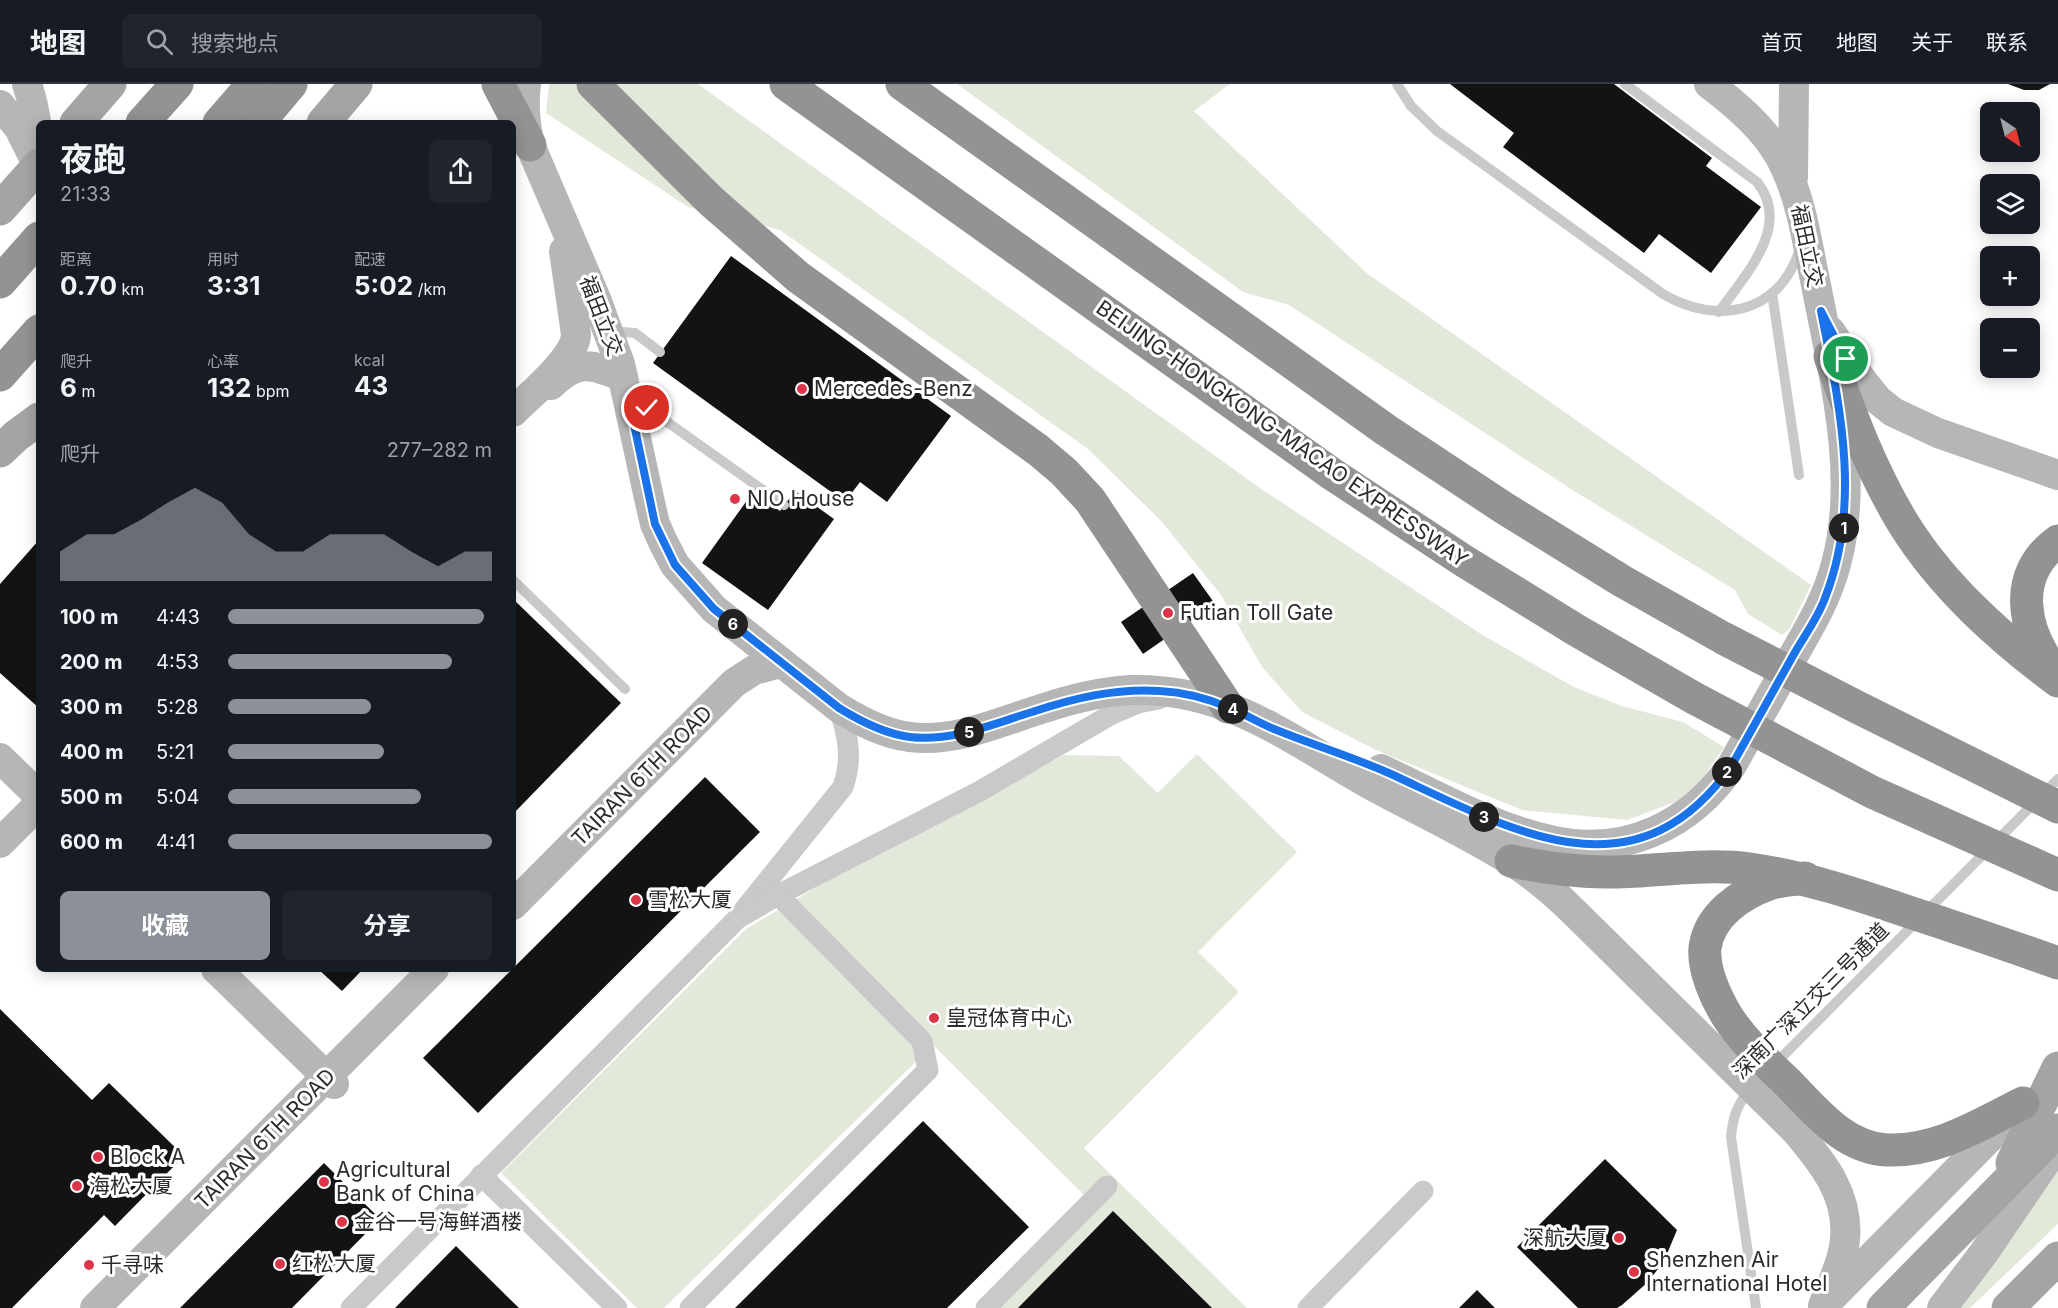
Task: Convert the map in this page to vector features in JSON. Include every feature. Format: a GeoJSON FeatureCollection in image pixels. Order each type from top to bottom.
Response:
{"type":"FeatureCollection","features":[{"type":"Feature","properties":{"kind":"highway"},"geometry":{"type":"LineString","coordinates":[[145,120],[177,84]]}},
{"type":"Feature","properties":{"kind":"highway"},"geometry":{"type":"LineString","coordinates":[[222,120],[253,84]]}},
{"type":"Feature","properties":{"kind":"highway"},"geometry":{"type":"LineString","coordinates":[[261,120],[291,84]]}},
{"type":"Feature","properties":{"kind":"highway"},"geometry":{"type":"LineString","coordinates":[[498,84],[530,145]]}},
{"type":"Feature","properties":{"kind":"highway"},"geometry":{"type":"LineString","coordinates":[[593,84],[711,201],[753,238],[837,306],[1038,450],[1064,472],[1090,500],[1214,703]]}},
{"type":"Feature","properties":{"kind":"highway","name":"BEIJING-HONGKONG-MACAO EXPRESSWAY"},"geometry":{"type":"LineString","coordinates":[[786,84],[1332,474],[1464,561],[1576,630],[1694,698],[1872,792],[2058,875]]}},
{"type":"Feature","properties":{"kind":"highway"},"geometry":{"type":"LineString","coordinates":[[902,84],[1386,430],[1602,569],[1723,638],[2058,807]]}},
{"type":"Feature","properties":{"kind":"highway"},"geometry":{"type":"LineString","coordinates":[[0,282],[36,241]]}},
{"type":"Feature","properties":{"kind":"highway"},"geometry":{"type":"LineString","coordinates":[[0,375],[36,334]]}},
{"type":"Feature","properties":{"kind":"highway"},"geometry":{"type":"LineString","coordinates":[[1830,356],[1851,418],[1865,450],[1904,524],[1948,583],[1978,615],[2021,653],[2058,681]]}},
{"type":"Feature","properties":{"kind":"highway"},"geometry":{"type":"LineString","coordinates":[[2058,541],[2041,558],[2031,573],[2026,606],[2033,637],[2042,655],[2058,676]]}},
{"type":"Feature","properties":{"kind":"highway"},"geometry":{"type":"LineString","coordinates":[[1511,861],[1577,872],[1714,866],[1805,878],[2058,963]]}},
{"type":"Feature","properties":{"kind":"highway"},"geometry":{"type":"LineString","coordinates":[[1805,878],[1771,883],[1745,894],[1725,908],[1713,925],[1705,948],[1707,970],[1715,993],[1728,1017],[1740,1056],[1808,1123],[1839,1132],[1860,1144],[1886,1150],[1916,1148],[1948,1140],[2023,1103]]}},
{"type":"Feature","properties":{"kind":"main road"},"geometry":{"type":"LineString","coordinates":[[79,120],[110,84]]}},
{"type":"Feature","properties":{"kind":"main road"},"geometry":{"type":"LineString","coordinates":[[325,120],[356,84]]}},
{"type":"Feature","properties":{"kind":"main road"},"geometry":{"type":"LineString","coordinates":[[0,208],[36,168]]}},
{"type":"Feature","properties":{"kind":"main road"},"geometry":{"type":"LineString","coordinates":[[0,451],[36,421]]}},
{"type":"Feature","properties":{"kind":"main road"},"geometry":{"type":"LineString","coordinates":[[1988,1201],[2028,1133],[2058,1067]]}},
{"type":"Feature","properties":{"kind":"main road"},"geometry":{"type":"LineString","coordinates":[[1883,1308],[2058,1130]]}},
{"type":"Feature","properties":{"kind":"main road"},"geometry":{"type":"LineString","coordinates":[[2008,1308],[2058,1258]]}},
{"type":"Feature","properties":{"kind":"street"},"geometry":{"type":"LineString","coordinates":[[27,84],[37,120]]}},
{"type":"Feature","properties":{"kind":"street","name":"福田立交"},"geometry":{"type":"LineString","coordinates":[[526,84],[523,103],[530,145],[609,331],[631,410],[649,498],[664,526],[675,565],[714,609],[839,708],[884,731],[909,737],[934,738],[978,730],[1066,701],[1099,693],[1130,690],[1160,691],[1214,703],[1377,768],[1498,823],[1554,841],[1587,845],[1617,843],[1645,836],[1670,824],[1698,806],[1718,785],[1732,765],[1825,600],[1841,542],[1846,503],[1846,463],[1830,356],[1804,226],[1794,189],[1785,165],[1774,146],[1761,131],[1709,84]]}},
{"type":"Feature","properties":{"kind":"street"},"geometry":{"type":"LineString","coordinates":[[1794,84],[1792,167],[1794,189]]}},
{"type":"Feature","properties":{"kind":"street"},"geometry":{"type":"LineString","coordinates":[[0,105],[19,128],[36,162]]}},
{"type":"Feature","properties":{"kind":"street"},"geometry":{"type":"LineString","coordinates":[[516,409],[565,360],[575,343],[576,334],[560,216]]}},
{"type":"Feature","properties":{"kind":"street"},"geometry":{"type":"LineString","coordinates":[[1821,311],[1846,359],[1878,400],[1893,412],[1938,433],[2058,475]]}},
{"type":"Feature","properties":{"kind":"street"},"geometry":{"type":"LineString","coordinates":[[516,420],[561,376],[572,369],[582,366],[593,367],[623,377]]}},
{"type":"Feature","properties":{"kind":"street","name":"TAIRAN 6TH ROAD"},"geometry":{"type":"LineString","coordinates":[[516,886],[729,671],[739,648],[737,628]]}},
{"type":"Feature","properties":{"kind":"street","name":"TAIRAN 6TH ROAD"},"geometry":{"type":"LineString","coordinates":[[516,901],[734,683],[754,670],[780,663]]}},
{"type":"Feature","properties":{"kind":"street"},"geometry":{"type":"LineString","coordinates":[[736,919],[778,895],[970,797],[1112,714],[1138,703],[1156,700],[1214,703]]}},
{"type":"Feature","properties":{"kind":"street"},"geometry":{"type":"LineString","coordinates":[[351,1308],[481,1174],[736,919],[843,786],[848,774],[849,744],[839,708]]}},
{"type":"Feature","properties":{"kind":"street","name":"福田立交"},"geometry":{"type":"LineString","coordinates":[[1272,728],[1511,861],[1555,894],[1740,1056]]}},
{"type":"Feature","properties":{"kind":"street"},"geometry":{"type":"LineString","coordinates":[[0,758],[36,793]]}},
{"type":"Feature","properties":{"kind":"street"},"geometry":{"type":"LineString","coordinates":[[0,843],[36,807]]}},
{"type":"Feature","properties":{"kind":"street"},"geometry":{"type":"LineString","coordinates":[[690,1308],[928,1070],[922,1041],[778,895]]}},
{"type":"Feature","properties":{"kind":"street"},"geometry":{"type":"LineString","coordinates":[[219,972],[330,1081]]}},
{"type":"Feature","properties":{"kind":"street","name":"TAIRAN 6TH ROAD"},"geometry":{"type":"LineString","coordinates":[[111,1308],[330,1081],[431,972]]}},
{"type":"Feature","properties":{"kind":"street","name":"TAIRAN 6TH ROAD"},"geometry":{"type":"LineString","coordinates":[[95,1308],[445,972]]}},
{"type":"Feature","properties":{"kind":"street"},"geometry":{"type":"LineString","coordinates":[[1822,1307],[2058,1067]]}},
{"type":"Feature","properties":{"kind":"street"},"geometry":{"type":"LineString","coordinates":[[1808,1123],[1839,1194],[1844,1214],[1845,1240],[1840,1262],[1822,1307]]}},
{"type":"Feature","properties":{"kind":"street"},"geometry":{"type":"LineString","coordinates":[[1942,1308],[1983,1254],[2058,1144]]}},
{"type":"Feature","properties":{"kind":"street"},"geometry":{"type":"LineString","coordinates":[[481,1174],[617,1308]]}},
{"type":"Feature","properties":{"kind":"street"},"geometry":{"type":"LineString","coordinates":[[986,1308],[1107,1186]]}},
{"type":"Feature","properties":{"kind":"street"},"geometry":{"type":"LineString","coordinates":[[1308,1308],[1423,1191]]}},
{"type":"Feature","properties":{"kind":"lane"},"geometry":{"type":"LineString","coordinates":[[1396,84],[1411,106],[1437,131],[1663,294],[1691,308],[1719,312],[1750,307],[1772,293],[1791,271],[1801,244],[1804,226]]}},
{"type":"Feature","properties":{"kind":"lane"},"geometry":{"type":"LineString","coordinates":[[1626,84],[1757,182],[1767,198],[1770,208],[1769,232],[1763,248],[1719,312]]}},
{"type":"Feature","properties":{"kind":"lane"},"geometry":{"type":"LineString","coordinates":[[1772,293],[1799,475]]}},
{"type":"Feature","properties":{"kind":"lane"},"geometry":{"type":"LineString","coordinates":[[609,331],[635,333],[660,352]]}},
{"type":"Feature","properties":{"kind":"lane"},"geometry":{"type":"LineString","coordinates":[[631,410],[649,409],[784,505]]}},
{"type":"Feature","properties":{"kind":"lane"},"geometry":{"type":"LineString","coordinates":[[516,583],[625,689]]}},
{"type":"Feature","properties":{"kind":"lane","name":"深南广深立交三号通道"},"geometry":{"type":"LineString","coordinates":[[1756,1308],[1732,1150],[1733,1125],[1739,1103],[2058,779]]}},
{"type":"Feature","properties":{"kind":"green space"},"geometry":{"type":"Polygon","coordinates":[[[549,84],[698,84],[1260,488],[1481,634],[1574,687],[1622,706],[1683,722],[1724,747],[1691,796],[1627,820],[1522,810],[1376,750],[1302,712],[1262,667],[1221,595],[1162,522],[1088,449],[780,230],[688,207],[546,113],[549,84]]]}},
{"type":"Feature","properties":{"kind":"green space"},"geometry":{"type":"Polygon","coordinates":[[[957,84],[1230,84],[1194,111],[1368,274],[1811,585],[1789,630],[1782,635],[1748,614],[1735,590],[1571,489],[1289,305],[1243,292],[957,84]]]}},
{"type":"Feature","properties":{"kind":"green space","name":"皇冠体育中心"},"geometry":{"type":"Polygon","coordinates":[[[1197,754],[1297,852],[1198,952],[1239,992],[1084,1148],[1247,1308],[1001,1308],[1098,1209],[933,1045],[664,1308],[637,1308],[501,1173],[746,929],[820,885],[1064,755],[1119,756],[1158,793],[1197,754]]]}},
{"type":"Feature","properties":{"kind":"green space"},"geometry":{"type":"Polygon","coordinates":[[[2058,1171],[2058,1224],[1970,1308],[1954,1308],[2029,1202],[2058,1171]]]}},
{"type":"Feature","properties":{"kind":"building"},"geometry":{"type":"Polygon","coordinates":[[[1450,84],[1614,84],[1712,158],[1706,166],[1761,207],[1711,273],[1659,234],[1644,253],[1503,147],[1514,133],[1450,84]]]}},
{"type":"Feature","properties":{"kind":"building"},"geometry":{"type":"Polygon","coordinates":[[[2008,84],[2050,84],[2039,90],[2024,90],[2008,84]]]}},
{"type":"Feature","properties":{"kind":"building","name":"Mercedes-Benz"},"geometry":{"type":"Polygon","coordinates":[[[731,256],[951,416],[887,502],[860,482],[845,502],[653,363],[731,256]]]}},
{"type":"Feature","properties":{"kind":"building"},"geometry":{"type":"Polygon","coordinates":[[[795,491],[834,519],[768,610],[702,563],[753,492],[780,511],[795,491]]]}},
{"type":"Feature","properties":{"kind":"building"},"geometry":{"type":"Polygon","coordinates":[[[36,543],[36,705],[0,673],[0,584],[36,543]]]}},
{"type":"Feature","properties":{"kind":"building","name":"Futian Toll Gate"},"geometry":{"type":"Polygon","coordinates":[[[1193,573],[1215,604],[1143,654],[1121,622],[1193,573]]]}},
{"type":"Feature","properties":{"kind":"building"},"geometry":{"type":"Polygon","coordinates":[[[516,602],[621,703],[516,811],[516,602]]]}},
{"type":"Feature","properties":{"kind":"building","name":"雪松大厦"},"geometry":{"type":"Polygon","coordinates":[[[705,777],[760,832],[478,1113],[423,1058],[509,972],[516,972],[516,965],[705,777]]]}},
{"type":"Feature","properties":{"kind":"building"},"geometry":{"type":"Polygon","coordinates":[[[321,972],[360,972],[342,991],[321,972]]]}},
{"type":"Feature","properties":{"kind":"building","name":"海松大厦"},"geometry":{"type":"Polygon","coordinates":[[[0,1009],[92,1100],[109,1083],[184,1156],[115,1226],[104,1215],[12,1308],[0,1308],[0,1009]]]}},
{"type":"Feature","properties":{"kind":"building"},"geometry":{"type":"Polygon","coordinates":[[[923,1121],[1029,1227],[947,1308],[735,1308],[923,1121]]]}},
{"type":"Feature","properties":{"kind":"building","name":"深航大厦"},"geometry":{"type":"Polygon","coordinates":[[[1605,1159],[1677,1230],[1664,1261],[1648,1282],[1622,1305],[1617,1308],[1578,1308],[1517,1247],[1605,1159]]]}},
{"type":"Feature","properties":{"kind":"building","name":"红松大厦"},"geometry":{"type":"Polygon","coordinates":[[[324,1163],[380,1219],[292,1308],[180,1308],[324,1163]]]}},
{"type":"Feature","properties":{"kind":"building"},"geometry":{"type":"Polygon","coordinates":[[[1113,1211],[1212,1308],[1018,1308],[1113,1211]]]}},
{"type":"Feature","properties":{"kind":"building"},"geometry":{"type":"Polygon","coordinates":[[[456,1246],[519,1308],[395,1308],[456,1246]]]}},
{"type":"Feature","properties":{"kind":"building"},"geometry":{"type":"Polygon","coordinates":[[[1477,1290],[1495,1308],[1459,1308],[1477,1290]]]}},
{"type":"Feature","properties":{"kind":"place","name":"Mercedes-Benz"},"geometry":{"type":"Point","coordinates":[802,389]}},
{"type":"Feature","properties":{"kind":"place","name":"NIO House"},"geometry":{"type":"Point","coordinates":[735,499]}},
{"type":"Feature","properties":{"kind":"place","name":"Futian Toll Gate"},"geometry":{"type":"Point","coordinates":[1168,613]}},
{"type":"Feature","properties":{"kind":"place","name":"雪松大厦"},"geometry":{"type":"Point","coordinates":[636,900]}},
{"type":"Feature","properties":{"kind":"place","name":"皇冠体育中心"},"geometry":{"type":"Point","coordinates":[934,1018]}},
{"type":"Feature","properties":{"kind":"place","name":"Block A"},"geometry":{"type":"Point","coordinates":[98,1157]}},
{"type":"Feature","properties":{"kind":"place","name":"Agricultural Bank of China"},"geometry":{"type":"Point","coordinates":[324,1182]}},
{"type":"Feature","properties":{"kind":"place","name":"海松大厦"},"geometry":{"type":"Point","coordinates":[77,1186]}},
{"type":"Feature","properties":{"kind":"place","name":"金谷一号海鲜酒楼"},"geometry":{"type":"Point","coordinates":[342,1222]}},
{"type":"Feature","properties":{"kind":"place","name":"深航大厦"},"geometry":{"type":"Point","coordinates":[1619,1238]}},
{"type":"Feature","properties":{"kind":"place","name":"红松大厦"},"geometry":{"type":"Point","coordinates":[280,1264]}},
{"type":"Feature","properties":{"kind":"place","name":"千寻味"},"geometry":{"type":"Point","coordinates":[89,1265]}},
{"type":"Feature","properties":{"kind":"place","name":"Shenzhen Air International Hotel"},"geometry":{"type":"Point","coordinates":[1634,1272]}},
{"type":"Feature","properties":{"kind":"route"},"geometry":{"type":"LineString","coordinates":[[647,408],[631,410],[655,524],[675,565],[714,609],[780,663],[839,708],[859,720],[884,731],[909,737],[934,738],[978,730],[1066,701],[1099,693],[1130,690],[1180,693],[1228,707],[1272,728],[1377,768],[1498,823],[1554,841],[1587,845],[1617,843],[1645,836],[1670,824],[1698,806],[1718,785],[1732,765],[1825,600],[1844,530],[1846,463],[1821,311],[1846,359]]}}]}
